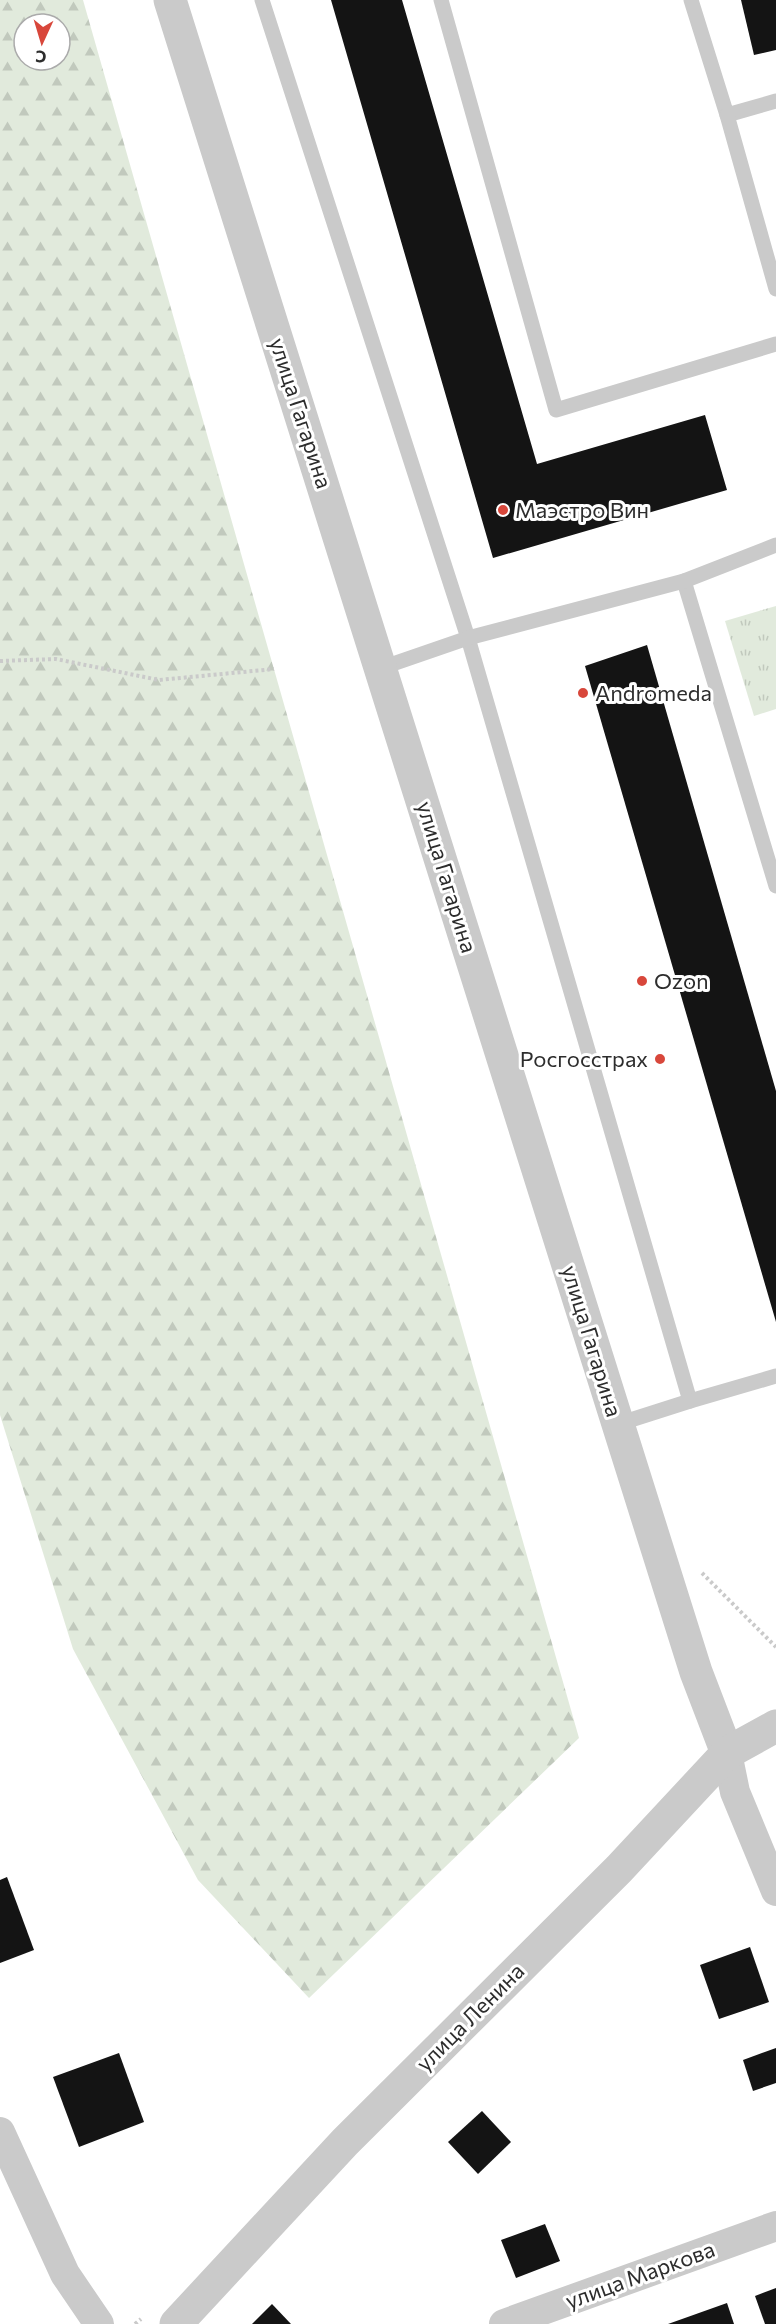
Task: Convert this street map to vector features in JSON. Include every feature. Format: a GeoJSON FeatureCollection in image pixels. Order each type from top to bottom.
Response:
{"type":"FeatureCollection","features":[{"type":"Feature","properties":{"kind":"street","name":"улица Гагарина"},"geometry":{"type":"LineString","coordinates":[[170,0],[696,1672],[727,1753]]}},
{"type":"Feature","properties":{"kind":"street","name":"улица Ленина"},"geometry":{"type":"LineString","coordinates":[[176,2324],[345,2142],[619,1869],[727,1753],[776,1726]]}},
{"type":"Feature","properties":{"kind":"street"},"geometry":{"type":"LineString","coordinates":[[727,1753],[735,1792],[776,1891]]}},
{"type":"Feature","properties":{"kind":"street"},"geometry":{"type":"LineString","coordinates":[[0,2132],[65,2274],[99,2324]]}},
{"type":"Feature","properties":{"kind":"street","name":"улица Маркова"},"geometry":{"type":"LineString","coordinates":[[504,2324],[776,2226]]}},
{"type":"Feature","properties":{"kind":"lane"},"geometry":{"type":"LineString","coordinates":[[262,0],[468,638],[690,1401]]}},
{"type":"Feature","properties":{"kind":"lane"},"geometry":{"type":"LineString","coordinates":[[441,0],[556,410],[776,344]]}},
{"type":"Feature","properties":{"kind":"lane"},"geometry":{"type":"LineString","coordinates":[[691,0],[776,289]]}},
{"type":"Feature","properties":{"kind":"lane"},"geometry":{"type":"LineString","coordinates":[[726,115],[776,101]]}},
{"type":"Feature","properties":{"kind":"lane"},"geometry":{"type":"LineString","coordinates":[[381,668],[468,638],[684,580],[776,545]]}},
{"type":"Feature","properties":{"kind":"lane"},"geometry":{"type":"LineString","coordinates":[[684,580],[776,886]]}},
{"type":"Feature","properties":{"kind":"lane"},"geometry":{"type":"LineString","coordinates":[[618,1424],[776,1376]]}},
{"type":"Feature","properties":{"kind":"path"},"geometry":{"type":"LineString","coordinates":[[0,661],[56,659],[159,680],[274,669]]}},
{"type":"Feature","properties":{"kind":"path"},"geometry":{"type":"LineString","coordinates":[[700,1571],[776,1647]]}},
{"type":"Feature","properties":{"kind":"path"},"geometry":{"type":"LineString","coordinates":[[135,2324],[140,2319]]}},
{"type":"Feature","properties":{"kind":"green space"},"geometry":{"type":"Polygon","coordinates":[[[0,0],[83,0],[579,1738],[309,1998],[198,1880],[73,1649],[0,1415],[0,0]]]}},
{"type":"Feature","properties":{"kind":"green space"},"geometry":{"type":"Polygon","coordinates":[[[776,606],[776,709],[754,716],[725,621],[776,606]]]}},
{"type":"Feature","properties":{"kind":"building"},"geometry":{"type":"Polygon","coordinates":[[[331,0],[402,0],[537,464],[705,415],[727,490],[493,558],[331,0]]]}},
{"type":"Feature","properties":{"kind":"building"},"geometry":{"type":"Polygon","coordinates":[[[741,0],[776,0],[776,50],[754,55],[741,0]]]}},
{"type":"Feature","properties":{"kind":"building"},"geometry":{"type":"Polygon","coordinates":[[[647,645],[776,1091],[776,1322],[585,666],[647,645]]]}},
{"type":"Feature","properties":{"kind":"building"},"geometry":{"type":"Polygon","coordinates":[[[7,1877],[34,1950],[0,1963],[0,1880],[7,1877]]]}},
{"type":"Feature","properties":{"kind":"building"},"geometry":{"type":"Polygon","coordinates":[[[750,1947],[769,2002],[719,2019],[700,1965],[750,1947]]]}},
{"type":"Feature","properties":{"kind":"building"},"geometry":{"type":"Polygon","coordinates":[[[776,2048],[776,2083],[753,2091],[743,2060],[776,2048]]]}},
{"type":"Feature","properties":{"kind":"building"},"geometry":{"type":"Polygon","coordinates":[[[119,2053],[144,2122],[79,2147],[53,2077],[119,2053]]]}},
{"type":"Feature","properties":{"kind":"building"},"geometry":{"type":"Polygon","coordinates":[[[482,2111],[511,2142],[478,2174],[448,2142],[482,2111]]]}},
{"type":"Feature","properties":{"kind":"building"},"geometry":{"type":"Polygon","coordinates":[[[545,2224],[560,2261],[516,2278],[501,2240],[545,2224]]]}},
{"type":"Feature","properties":{"kind":"building"},"geometry":{"type":"Polygon","coordinates":[[[776,2288],[776,2324],[765,2324],[755,2296],[776,2288]]]}},
{"type":"Feature","properties":{"kind":"building"},"geometry":{"type":"Polygon","coordinates":[[[727,2303],[734,2324],[668,2324],[727,2303]]]}},
{"type":"Feature","properties":{"kind":"building"},"geometry":{"type":"Polygon","coordinates":[[[272,2304],[291,2324],[252,2324],[272,2304]]]}},
{"type":"Feature","properties":{"kind":"place","name":"Маэстро Вин"},"geometry":{"type":"Point","coordinates":[503,510]}},
{"type":"Feature","properties":{"kind":"place","name":"Andromeda"},"geometry":{"type":"Point","coordinates":[583,693]}},
{"type":"Feature","properties":{"kind":"place","name":"Ozon"},"geometry":{"type":"Point","coordinates":[642,981]}},
{"type":"Feature","properties":{"kind":"place","name":"Росгосстрах"},"geometry":{"type":"Point","coordinates":[660,1059]}}]}
